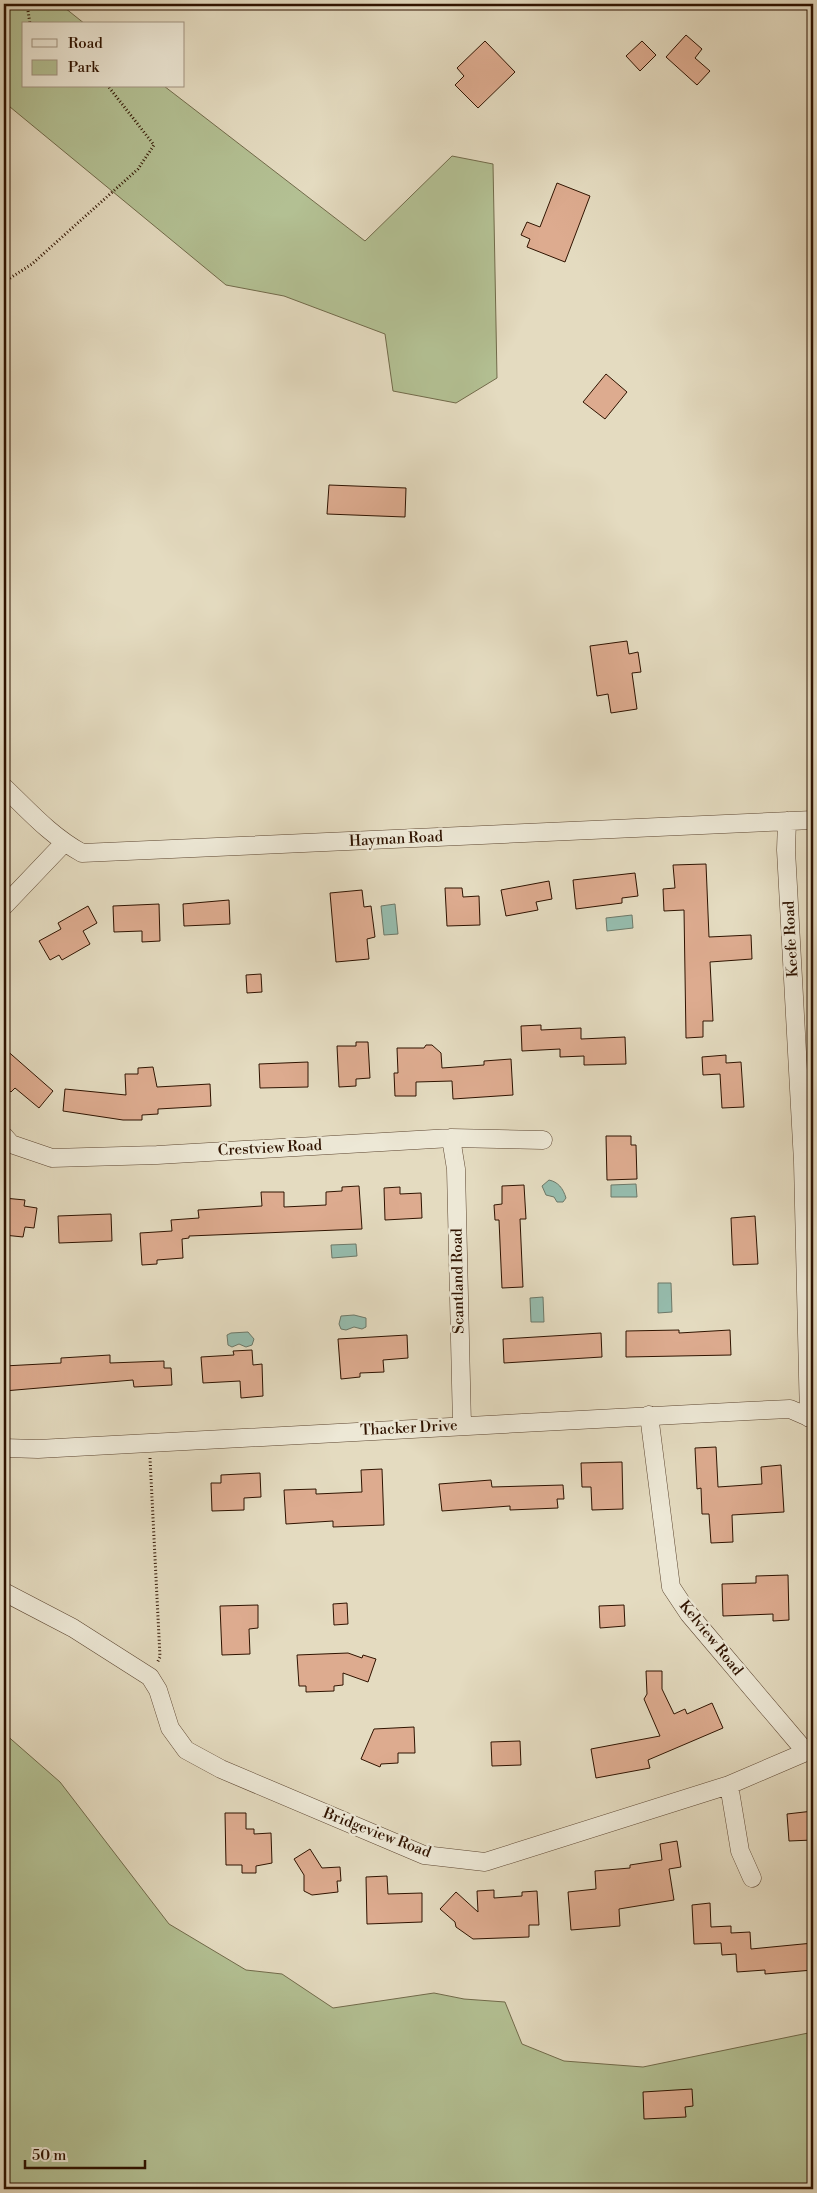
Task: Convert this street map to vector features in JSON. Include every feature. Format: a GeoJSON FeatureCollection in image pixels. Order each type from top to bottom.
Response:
{"type":"FeatureCollection","features":[{"type":"Feature","properties":{"kind":"street","name":"Hayman Road"},"geometry":{"type":"LineString","coordinates":[[4,787],[64,842],[82,853],[813,820]]}},
{"type":"Feature","properties":{"kind":"street","name":"Keefe Road"},"geometry":{"type":"LineString","coordinates":[[787,821],[786,850],[803,1162],[811,1418]]}},
{"type":"Feature","properties":{"kind":"street"},"geometry":{"type":"LineString","coordinates":[[4,906],[64,842]]}},
{"type":"Feature","properties":{"kind":"street","name":"Crestview Road"},"geometry":{"type":"LineString","coordinates":[[4,1136],[11,1144],[52,1158],[167,1154],[451,1138],[543,1140]]}},
{"type":"Feature","properties":{"kind":"street","name":"Scantland Road"},"geometry":{"type":"LineString","coordinates":[[451,1138],[456,1169],[462,1425]]}},
{"type":"Feature","properties":{"kind":"street","name":"Thacker Drive"},"geometry":{"type":"LineString","coordinates":[[4,1448],[38,1449],[790,1409],[811,1418]]}},
{"type":"Feature","properties":{"kind":"street","name":"Kelview Road"},"geometry":{"type":"LineString","coordinates":[[649,1415],[671,1587],[689,1614],[810,1752]]}},
{"type":"Feature","properties":{"kind":"street"},"geometry":{"type":"LineString","coordinates":[[4,1592],[73,1628],[150,1677]]}},
{"type":"Feature","properties":{"kind":"street","name":"Bridgeview Road"},"geometry":{"type":"LineString","coordinates":[[150,1677],[158,1690],[170,1728],[186,1750],[221,1769],[424,1855],[485,1862],[729,1785],[810,1752]]}},
{"type":"Feature","properties":{"kind":"street"},"geometry":{"type":"LineString","coordinates":[[729,1785],[740,1851],[752,1878]]}},
{"type":"Feature","properties":{"kind":"path"},"geometry":{"type":"LineString","coordinates":[[28,4],[30,22]]}},
{"type":"Feature","properties":{"kind":"path"},"geometry":{"type":"LineString","coordinates":[[4,282],[32,264],[138,169],[154,145],[110,88]]}},
{"type":"Feature","properties":{"kind":"path"},"geometry":{"type":"LineString","coordinates":[[149,1443],[160,1657],[150,1677]]}},
{"type":"Feature","properties":{"kind":"green space"},"geometry":{"type":"Polygon","coordinates":[[[4,4],[60,4],[82,22],[22,22],[22,88],[167,88],[365,241],[452,156],[493,164],[497,378],[456,403],[393,391],[385,334],[284,296],[226,285],[4,102],[4,4]]]}},
{"type":"Feature","properties":{"kind":"green space"},"geometry":{"type":"Polygon","coordinates":[[[4,1733],[60,1782],[169,1924],[246,1970],[282,1974],[333,2008],[434,1993],[464,1999],[505,2002],[522,2044],[564,2061],[643,2067],[813,2032],[813,2189],[4,2189],[4,1733]]]}},
{"type":"Feature","properties":{"kind":"shaded area"},"geometry":{"type":"Polygon","coordinates":[[[395,904],[398,934],[384,935],[381,906],[395,904]]]}},
{"type":"Feature","properties":{"kind":"shaded area"},"geometry":{"type":"Polygon","coordinates":[[[632,915],[633,928],[607,931],[606,918],[632,915]]]}},
{"type":"Feature","properties":{"kind":"shaded area"},"geometry":{"type":"Polygon","coordinates":[[[549,1180],[562,1188],[566,1198],[563,1202],[557,1202],[554,1197],[546,1195],[542,1186],[549,1180]]]}},
{"type":"Feature","properties":{"kind":"shaded area"},"geometry":{"type":"Polygon","coordinates":[[[636,1184],[637,1197],[611,1197],[611,1185],[636,1184]]]}},
{"type":"Feature","properties":{"kind":"shaded area"},"geometry":{"type":"Polygon","coordinates":[[[356,1244],[357,1256],[332,1258],[331,1245],[356,1244]]]}},
{"type":"Feature","properties":{"kind":"shaded area"},"geometry":{"type":"Polygon","coordinates":[[[658,1283],[671,1283],[672,1312],[658,1313],[658,1283]]]}},
{"type":"Feature","properties":{"kind":"shaded area"},"geometry":{"type":"Polygon","coordinates":[[[543,1297],[544,1322],[531,1322],[530,1298],[543,1297]]]}},
{"type":"Feature","properties":{"kind":"shaded area"},"geometry":{"type":"Polygon","coordinates":[[[354,1315],[366,1318],[366,1327],[362,1329],[354,1327],[346,1330],[341,1329],[339,1324],[341,1316],[354,1315]]]}},
{"type":"Feature","properties":{"kind":"shaded area"},"geometry":{"type":"Polygon","coordinates":[[[248,1332],[254,1339],[252,1345],[246,1347],[239,1344],[232,1347],[228,1345],[227,1335],[248,1332]]]}},
{"type":"Feature","properties":{"kind":"building"},"geometry":{"type":"Polygon","coordinates":[[[686,35],[702,49],[695,58],[710,71],[697,85],[666,57],[686,35]]]}},
{"type":"Feature","properties":{"kind":"building"},"geometry":{"type":"Polygon","coordinates":[[[485,41],[515,72],[478,108],[455,85],[464,76],[457,68],[485,41]]]}},
{"type":"Feature","properties":{"kind":"building"},"geometry":{"type":"Polygon","coordinates":[[[642,41],[656,55],[640,71],[626,56],[642,41]]]}},
{"type":"Feature","properties":{"kind":"building"},"geometry":{"type":"Polygon","coordinates":[[[557,183],[590,196],[565,262],[527,247],[530,239],[521,235],[527,222],[540,227],[557,183]]]}},
{"type":"Feature","properties":{"kind":"building"},"geometry":{"type":"Polygon","coordinates":[[[606,374],[627,392],[605,419],[583,402],[606,374]]]}},
{"type":"Feature","properties":{"kind":"building"},"geometry":{"type":"Polygon","coordinates":[[[329,485],[406,488],[405,517],[327,514],[329,485]]]}},
{"type":"Feature","properties":{"kind":"building"},"geometry":{"type":"Polygon","coordinates":[[[627,641],[629,654],[638,652],[641,672],[632,673],[637,709],[611,713],[608,694],[597,696],[590,646],[627,641]]]}},
{"type":"Feature","properties":{"kind":"building"},"geometry":{"type":"Polygon","coordinates":[[[706,864],[709,937],[751,935],[752,959],[710,962],[713,1021],[703,1021],[703,1037],[686,1038],[684,910],[664,911],[663,889],[675,888],[673,865],[706,864]]]}},
{"type":"Feature","properties":{"kind":"building"},"geometry":{"type":"Polygon","coordinates":[[[635,873],[638,896],[622,898],[622,903],[576,909],[573,880],[635,873]]]}},
{"type":"Feature","properties":{"kind":"building"},"geometry":{"type":"Polygon","coordinates":[[[549,881],[552,899],[536,902],[538,910],[506,916],[501,890],[549,881]]]}},
{"type":"Feature","properties":{"kind":"building"},"geometry":{"type":"Polygon","coordinates":[[[445,888],[462,888],[463,897],[479,896],[480,925],[447,926],[445,888]]]}},
{"type":"Feature","properties":{"kind":"building"},"geometry":{"type":"Polygon","coordinates":[[[362,890],[364,907],[371,906],[375,937],[367,939],[369,959],[336,962],[330,893],[362,890]]]}},
{"type":"Feature","properties":{"kind":"building"},"geometry":{"type":"Polygon","coordinates":[[[229,900],[230,924],[184,926],[183,904],[229,900]]]}},
{"type":"Feature","properties":{"kind":"building"},"geometry":{"type":"Polygon","coordinates":[[[159,904],[160,941],[142,942],[142,931],[114,932],[113,906],[159,904]]]}},
{"type":"Feature","properties":{"kind":"building"},"geometry":{"type":"Polygon","coordinates":[[[88,906],[97,923],[83,931],[90,944],[62,960],[59,955],[50,960],[39,941],[61,929],[58,923],[88,906]]]}},
{"type":"Feature","properties":{"kind":"building"},"geometry":{"type":"Polygon","coordinates":[[[261,974],[262,992],[247,993],[246,975],[261,974]]]}},
{"type":"Feature","properties":{"kind":"building"},"geometry":{"type":"Polygon","coordinates":[[[541,1025],[541,1030],[581,1028],[581,1039],[625,1037],[626,1064],[584,1065],[584,1056],[560,1057],[560,1049],[522,1051],[521,1026],[541,1025]]]}},
{"type":"Feature","properties":{"kind":"building"},"geometry":{"type":"Polygon","coordinates":[[[356,1042],[368,1042],[370,1078],[356,1079],[356,1086],[339,1087],[337,1046],[356,1046],[356,1042]]]}},
{"type":"Feature","properties":{"kind":"building"},"geometry":{"type":"Polygon","coordinates":[[[426,1045],[432,1045],[441,1053],[442,1068],[484,1065],[484,1061],[511,1059],[513,1095],[453,1099],[452,1081],[416,1082],[416,1096],[395,1096],[394,1073],[398,1073],[397,1048],[424,1048],[426,1045]]]}},
{"type":"Feature","properties":{"kind":"building"},"geometry":{"type":"Polygon","coordinates":[[[4,1048],[53,1091],[39,1108],[15,1088],[11,1092],[4,1086],[4,1048]]]}},
{"type":"Feature","properties":{"kind":"building"},"geometry":{"type":"Polygon","coordinates":[[[726,1055],[726,1063],[741,1062],[744,1107],[722,1108],[720,1074],[703,1075],[702,1057],[726,1055]]]}},
{"type":"Feature","properties":{"kind":"building"},"geometry":{"type":"Polygon","coordinates":[[[308,1062],[308,1087],[260,1088],[259,1064],[308,1062]]]}},
{"type":"Feature","properties":{"kind":"building"},"geometry":{"type":"Polygon","coordinates":[[[153,1067],[157,1087],[210,1084],[211,1106],[158,1109],[158,1114],[142,1115],[142,1120],[123,1120],[63,1111],[65,1089],[126,1095],[125,1074],[138,1074],[138,1068],[153,1067]]]}},
{"type":"Feature","properties":{"kind":"building"},"geometry":{"type":"Polygon","coordinates":[[[606,1136],[631,1136],[631,1145],[636,1145],[637,1179],[607,1180],[606,1136]]]}},
{"type":"Feature","properties":{"kind":"building"},"geometry":{"type":"Polygon","coordinates":[[[524,1185],[526,1219],[520,1219],[523,1287],[502,1288],[499,1220],[495,1220],[494,1205],[502,1204],[502,1186],[524,1185]]]}},
{"type":"Feature","properties":{"kind":"building"},"geometry":{"type":"Polygon","coordinates":[[[359,1186],[362,1229],[189,1236],[189,1238],[182,1239],[183,1258],[157,1260],[157,1264],[142,1265],[140,1233],[172,1231],[171,1220],[199,1218],[198,1210],[262,1206],[261,1192],[284,1192],[284,1207],[326,1205],[326,1192],[342,1191],[342,1187],[359,1186]]]}},
{"type":"Feature","properties":{"kind":"building"},"geometry":{"type":"Polygon","coordinates":[[[400,1187],[400,1194],[421,1193],[422,1218],[385,1220],[384,1188],[400,1187]]]}},
{"type":"Feature","properties":{"kind":"building"},"geometry":{"type":"Polygon","coordinates":[[[4,1198],[25,1200],[24,1206],[37,1208],[34,1228],[25,1227],[23,1237],[4,1235],[4,1198]]]}},
{"type":"Feature","properties":{"kind":"building"},"geometry":{"type":"Polygon","coordinates":[[[111,1214],[112,1241],[59,1243],[58,1216],[111,1214]]]}},
{"type":"Feature","properties":{"kind":"building"},"geometry":{"type":"Polygon","coordinates":[[[755,1216],[758,1264],[733,1265],[731,1218],[755,1216]]]}},
{"type":"Feature","properties":{"kind":"building"},"geometry":{"type":"Polygon","coordinates":[[[679,1330],[679,1333],[730,1330],[731,1355],[626,1357],[626,1331],[679,1330]]]}},
{"type":"Feature","properties":{"kind":"building"},"geometry":{"type":"Polygon","coordinates":[[[601,1333],[602,1357],[504,1363],[503,1339],[601,1333]]]}},
{"type":"Feature","properties":{"kind":"building"},"geometry":{"type":"Polygon","coordinates":[[[407,1335],[408,1358],[383,1360],[384,1372],[360,1373],[360,1377],[341,1379],[338,1339],[407,1335]]]}},
{"type":"Feature","properties":{"kind":"building"},"geometry":{"type":"Polygon","coordinates":[[[252,1350],[253,1365],[262,1364],[263,1396],[241,1398],[240,1381],[203,1383],[201,1357],[234,1355],[233,1351],[252,1350]]]}},
{"type":"Feature","properties":{"kind":"building"},"geometry":{"type":"Polygon","coordinates":[[[110,1355],[110,1363],[164,1361],[164,1368],[171,1368],[172,1385],[134,1387],[133,1380],[4,1391],[4,1366],[61,1363],[61,1358],[110,1355]]]}},
{"type":"Feature","properties":{"kind":"building"},"geometry":{"type":"Polygon","coordinates":[[[716,1447],[718,1487],[762,1484],[761,1467],[781,1465],[784,1512],[732,1515],[733,1542],[711,1543],[709,1514],[702,1514],[701,1488],[697,1489],[695,1448],[716,1447]]]}},
{"type":"Feature","properties":{"kind":"building"},"geometry":{"type":"Polygon","coordinates":[[[622,1462],[623,1509],[592,1510],[591,1487],[582,1487],[581,1463],[622,1462]]]}},
{"type":"Feature","properties":{"kind":"building"},"geometry":{"type":"Polygon","coordinates":[[[382,1469],[384,1525],[333,1527],[333,1521],[286,1524],[284,1490],[316,1489],[316,1494],[362,1492],[361,1470],[382,1469]]]}},
{"type":"Feature","properties":{"kind":"building"},"geometry":{"type":"Polygon","coordinates":[[[260,1473],[261,1497],[244,1498],[244,1510],[212,1511],[211,1483],[221,1483],[221,1475],[260,1473]]]}},
{"type":"Feature","properties":{"kind":"building"},"geometry":{"type":"Polygon","coordinates":[[[491,1480],[492,1487],[563,1485],[564,1499],[557,1499],[558,1508],[510,1510],[510,1506],[442,1511],[439,1484],[491,1480]]]}},
{"type":"Feature","properties":{"kind":"building"},"geometry":{"type":"Polygon","coordinates":[[[788,1575],[789,1620],[773,1621],[773,1614],[723,1616],[722,1584],[756,1583],[756,1576],[788,1575]]]}},
{"type":"Feature","properties":{"kind":"building"},"geometry":{"type":"Polygon","coordinates":[[[347,1603],[348,1624],[334,1625],[333,1604],[347,1603]]]}},
{"type":"Feature","properties":{"kind":"building"},"geometry":{"type":"Polygon","coordinates":[[[258,1605],[258,1628],[249,1629],[250,1654],[222,1655],[220,1606],[258,1605]]]}},
{"type":"Feature","properties":{"kind":"building"},"geometry":{"type":"Polygon","coordinates":[[[624,1605],[625,1626],[600,1628],[599,1606],[624,1605]]]}},
{"type":"Feature","properties":{"kind":"building"},"geometry":{"type":"Polygon","coordinates":[[[348,1653],[362,1658],[363,1655],[376,1659],[368,1682],[343,1673],[343,1685],[334,1686],[334,1691],[306,1692],[306,1686],[299,1686],[297,1655],[348,1653]]]}},
{"type":"Feature","properties":{"kind":"building"},"geometry":{"type":"Polygon","coordinates":[[[646,1671],[662,1671],[662,1689],[674,1714],[685,1709],[687,1714],[712,1703],[723,1728],[648,1760],[650,1768],[596,1778],[591,1749],[660,1736],[644,1699],[647,1694],[646,1671]]]}},
{"type":"Feature","properties":{"kind":"building"},"geometry":{"type":"Polygon","coordinates":[[[414,1727],[415,1753],[398,1753],[398,1763],[381,1764],[380,1767],[361,1759],[374,1729],[414,1727]]]}},
{"type":"Feature","properties":{"kind":"building"},"geometry":{"type":"Polygon","coordinates":[[[520,1741],[521,1765],[492,1766],[491,1742],[520,1741]]]}},
{"type":"Feature","properties":{"kind":"building"},"geometry":{"type":"Polygon","coordinates":[[[813,1811],[813,1840],[789,1841],[787,1814],[813,1811]]]}},
{"type":"Feature","properties":{"kind":"building"},"geometry":{"type":"Polygon","coordinates":[[[225,1813],[246,1813],[246,1829],[254,1829],[254,1834],[271,1833],[272,1863],[256,1866],[256,1873],[242,1873],[242,1865],[226,1865],[225,1813]]]}},
{"type":"Feature","properties":{"kind":"building"},"geometry":{"type":"Polygon","coordinates":[[[677,1841],[681,1867],[669,1869],[674,1900],[619,1909],[620,1926],[571,1930],[568,1892],[596,1889],[595,1871],[630,1868],[630,1865],[662,1860],[660,1844],[677,1841]]]}},
{"type":"Feature","properties":{"kind":"building"},"geometry":{"type":"Polygon","coordinates":[[[310,1849],[322,1868],[340,1867],[341,1881],[337,1881],[338,1892],[312,1895],[304,1891],[304,1875],[294,1859],[310,1849]]]}},
{"type":"Feature","properties":{"kind":"building"},"geometry":{"type":"Polygon","coordinates":[[[387,1876],[388,1894],[422,1893],[422,1922],[367,1924],[366,1877],[387,1876]]]}},
{"type":"Feature","properties":{"kind":"building"},"geometry":{"type":"Polygon","coordinates":[[[494,1890],[494,1898],[522,1896],[522,1892],[537,1891],[539,1925],[529,1925],[529,1937],[473,1939],[456,1927],[455,1922],[440,1909],[456,1892],[478,1912],[477,1891],[494,1890]]]}},
{"type":"Feature","properties":{"kind":"building"},"geometry":{"type":"Polygon","coordinates":[[[710,1903],[711,1927],[731,1926],[731,1933],[750,1932],[751,1949],[813,1943],[813,1970],[765,1974],[765,1970],[737,1972],[736,1954],[722,1955],[721,1943],[694,1944],[692,1905],[710,1903]]]}},
{"type":"Feature","properties":{"kind":"building"},"geometry":{"type":"Polygon","coordinates":[[[692,2089],[693,2106],[685,2107],[686,2117],[644,2119],[643,2092],[692,2089]]]}}]}
